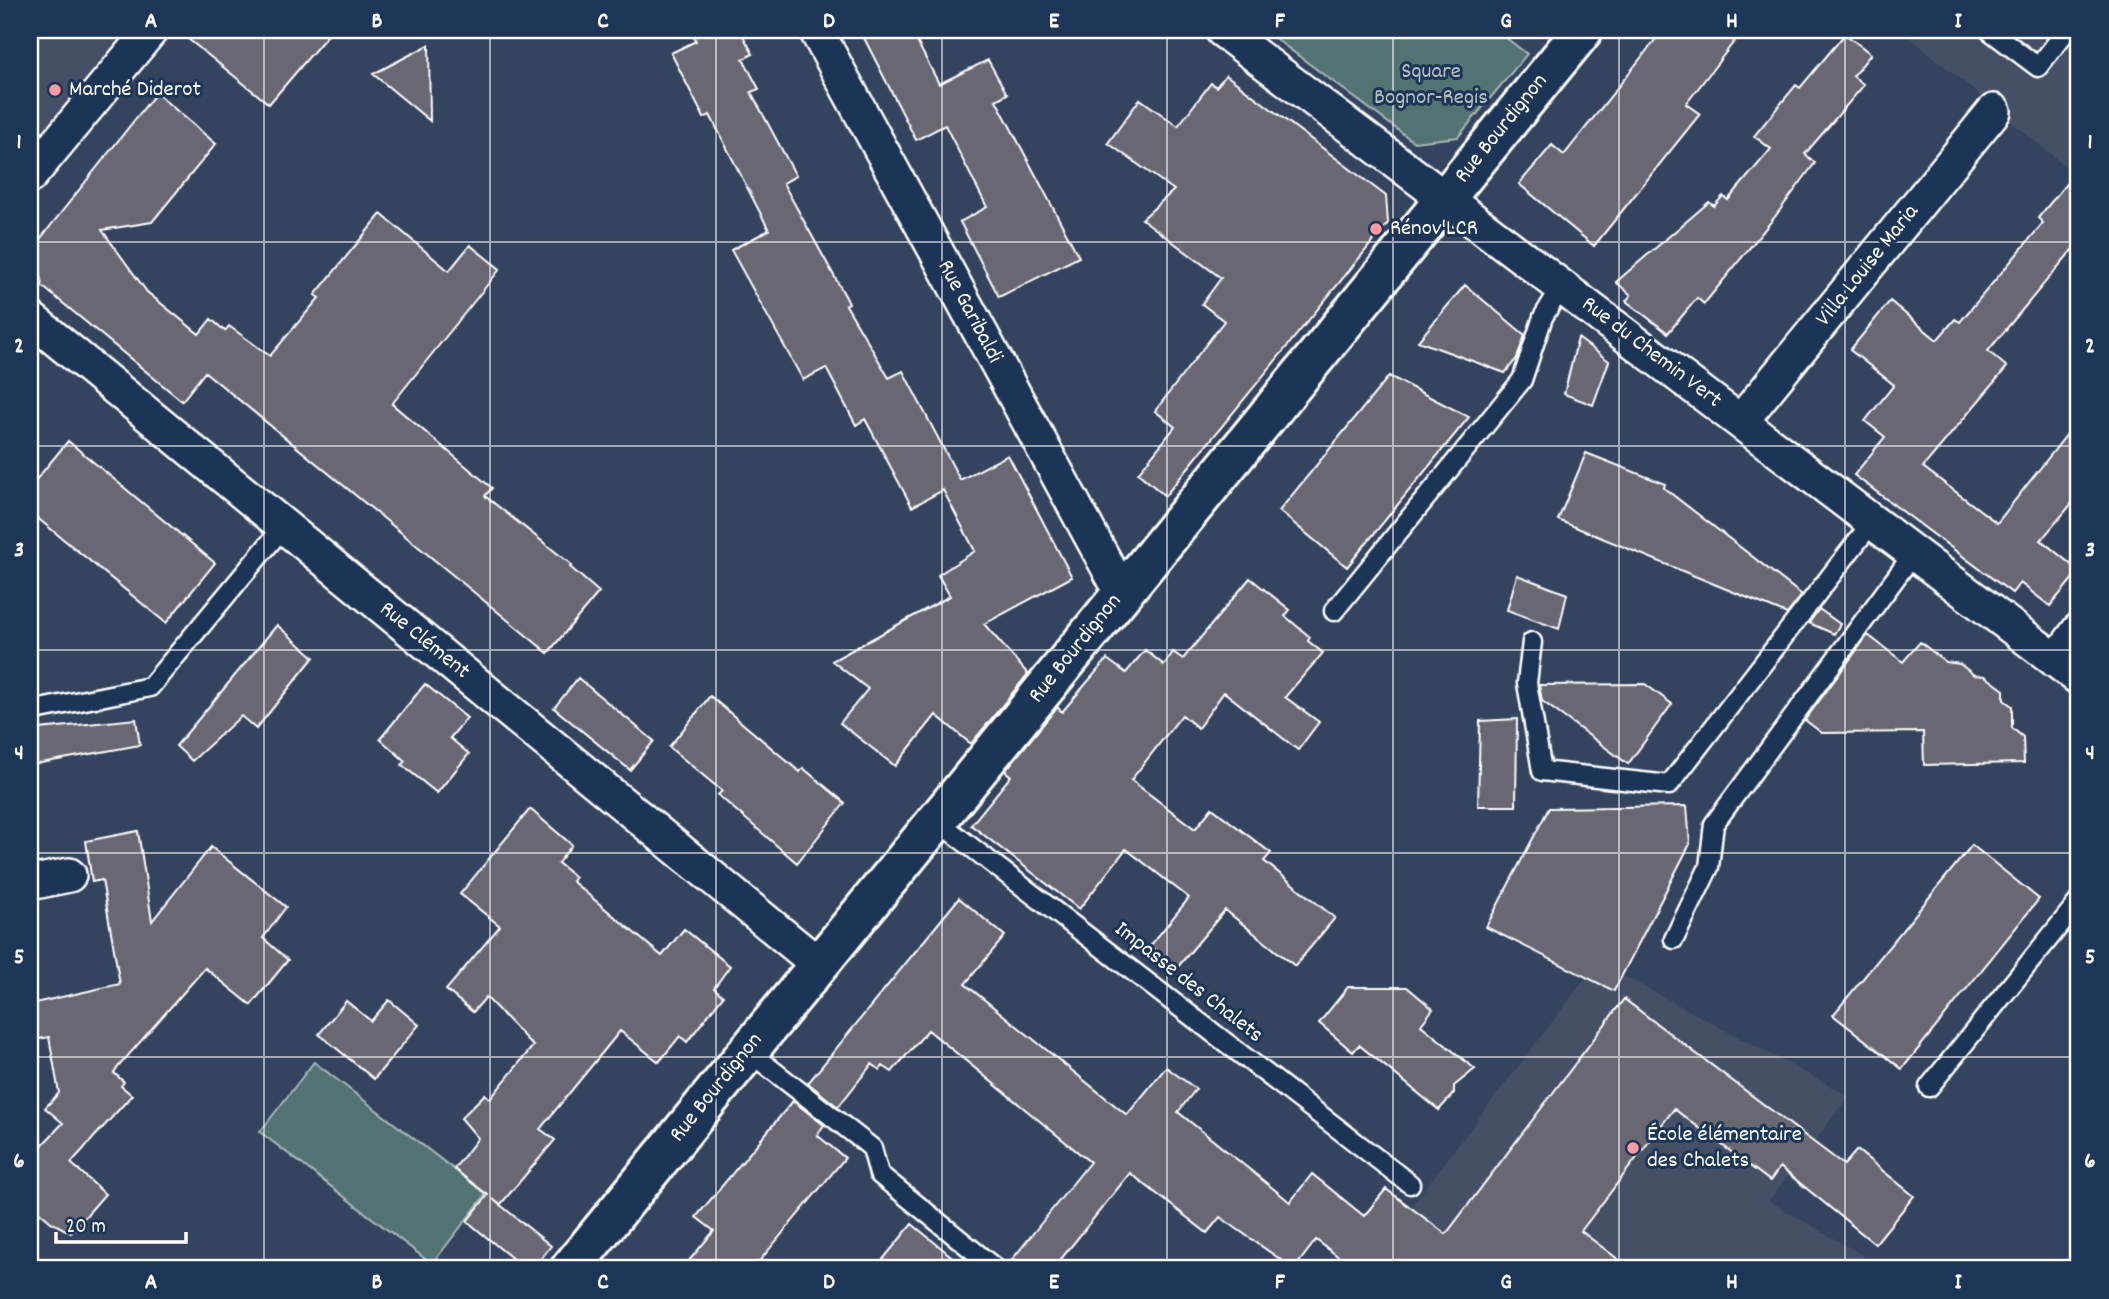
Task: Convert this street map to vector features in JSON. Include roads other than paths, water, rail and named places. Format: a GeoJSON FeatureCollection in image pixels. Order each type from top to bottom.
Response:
{"type":"FeatureCollection","features":[{"type":"Feature","properties":{"kind":"street"},"geometry":{"type":"LineString","coordinates":[[30,176],[151,30]]}},
{"type":"Feature","properties":{"kind":"street","name":"Rue Garibaldi"},"geometry":{"type":"LineString","coordinates":[[816,30],[1122,593]]}},
{"type":"Feature","properties":{"kind":"street","name":"Rue du Chemin Vert"},"geometry":{"type":"LineString","coordinates":[[1222,30],[1446,197],[2067,670]]}},
{"type":"Feature","properties":{"kind":"street","name":"Rue Bourdignon"},"geometry":{"type":"LineString","coordinates":[[570,1269],[1583,30]]}},
{"type":"Feature","properties":{"kind":"street","name":"Villa Louise Maria"},"geometry":{"type":"LineString","coordinates":[[1741,421],[1994,111]]}},
{"type":"Feature","properties":{"kind":"street","name":"Rue Clément"},"geometry":{"type":"LineString","coordinates":[[30,318],[818,964]]}},
{"type":"Feature","properties":{"kind":"street"},"geometry":{"type":"LineString","coordinates":[[2067,670],[2079,630]]}},
{"type":"Feature","properties":{"kind":"street"},"geometry":{"type":"LineString","coordinates":[[30,883],[69,875]]}},
{"type":"Feature","properties":{"kind":"lane"},"geometry":{"type":"LineString","coordinates":[[1989,30],[2038,67],[2067,30]]}},
{"type":"Feature","properties":{"kind":"lane"},"geometry":{"type":"LineString","coordinates":[[1334,611],[1522,380],[1543,317],[1562,286]]}},
{"type":"Feature","properties":{"kind":"lane"},"geometry":{"type":"LineString","coordinates":[[1532,642],[1527,684],[1542,771],[1670,785],[1873,522]]}},
{"type":"Feature","properties":{"kind":"lane"},"geometry":{"type":"LineString","coordinates":[[30,711],[150,687],[284,526]]}},
{"type":"Feature","properties":{"kind":"lane"},"geometry":{"type":"LineString","coordinates":[[1674,939],[1709,867],[1714,824],[1914,553]]}},
{"type":"Feature","properties":{"kind":"lane","name":"Impasse des Chalets"},"geometry":{"type":"LineString","coordinates":[[936,820],[1410,1184]]}},
{"type":"Feature","properties":{"kind":"lane"},"geometry":{"type":"LineString","coordinates":[[1929,1087],[2079,901]]}},
{"type":"Feature","properties":{"kind":"lane"},"geometry":{"type":"LineString","coordinates":[[748,1051],[872,1148],[879,1174],[996,1269]]}},
{"type":"Feature","properties":{"kind":"place","name":"Marché Diderot"},"geometry":{"type":"Point","coordinates":[55,90]}},
{"type":"Feature","properties":{"kind":"place","name":"Rénov'LCR"},"geometry":{"type":"Point","coordinates":[1376,229]}},
{"type":"Feature","properties":{"kind":"place","name":"École élémentaire des Chalets"},"geometry":{"type":"Point","coordinates":[1633,1148]}},
{"type":"Feature","properties":{"kind":"park label","name":"Square Bognor-Regis"},"geometry":{"type":"Point","coordinates":[1431,85]}}]}
